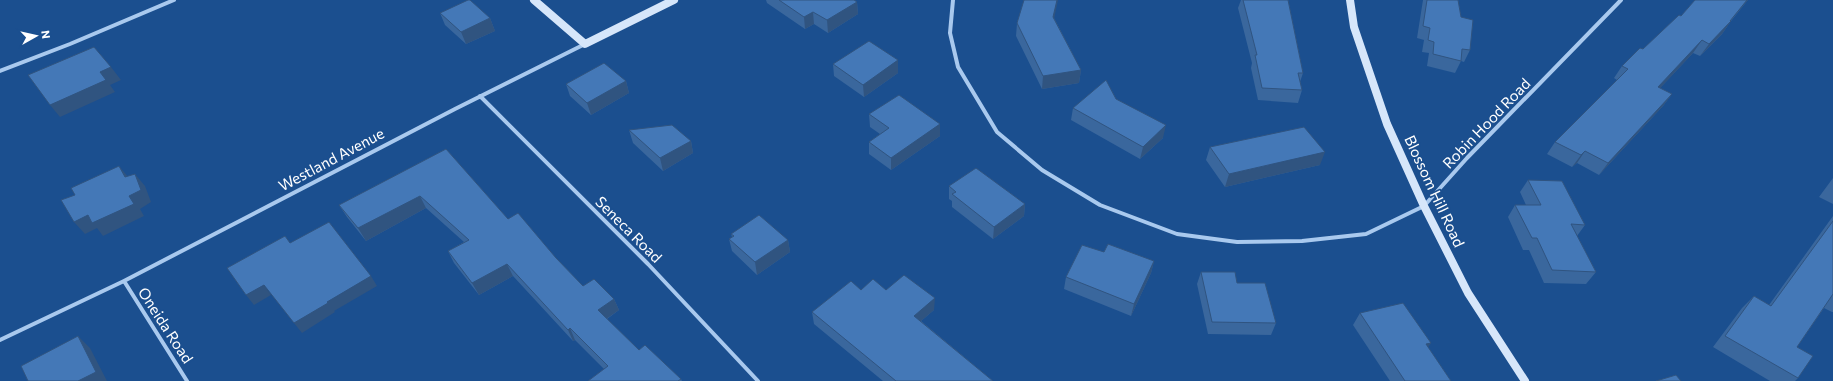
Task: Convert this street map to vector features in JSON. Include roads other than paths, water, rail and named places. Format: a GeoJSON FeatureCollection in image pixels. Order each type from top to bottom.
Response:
{"type":"FeatureCollection","features":[{"type":"Feature","properties":{"kind":"street"},"geometry":{"type":"LineString","coordinates":[[0,71],[63,47],[174,0]]}},
{"type":"Feature","properties":{"kind":"street"},"geometry":{"type":"LineString","coordinates":[[534,0],[585,44]]}},
{"type":"Feature","properties":{"kind":"street","name":"Westland Avenue"},"geometry":{"type":"LineString","coordinates":[[0,340],[124,281],[480,96],[674,0]]}},
{"type":"Feature","properties":{"kind":"street","name":"Robin Hood Road"},"geometry":{"type":"LineString","coordinates":[[953,0],[950,33],[958,67],[997,132],[1042,170],[1100,206],[1177,234],[1237,242],[1302,241],[1366,234],[1424,206],[1467,158],[1621,0]]}},
{"type":"Feature","properties":{"kind":"street","name":"Blossom Hill Road"},"geometry":{"type":"LineString","coordinates":[[1350,0],[1354,27],[1387,124],[1424,206],[1468,293],[1525,381]]}},
{"type":"Feature","properties":{"kind":"street","name":"Seneca Road"},"geometry":{"type":"LineString","coordinates":[[480,96],[648,264],[758,381]]}},
{"type":"Feature","properties":{"kind":"street","name":"Oneida Road"},"geometry":{"type":"LineString","coordinates":[[124,281],[187,381]]}}]}
